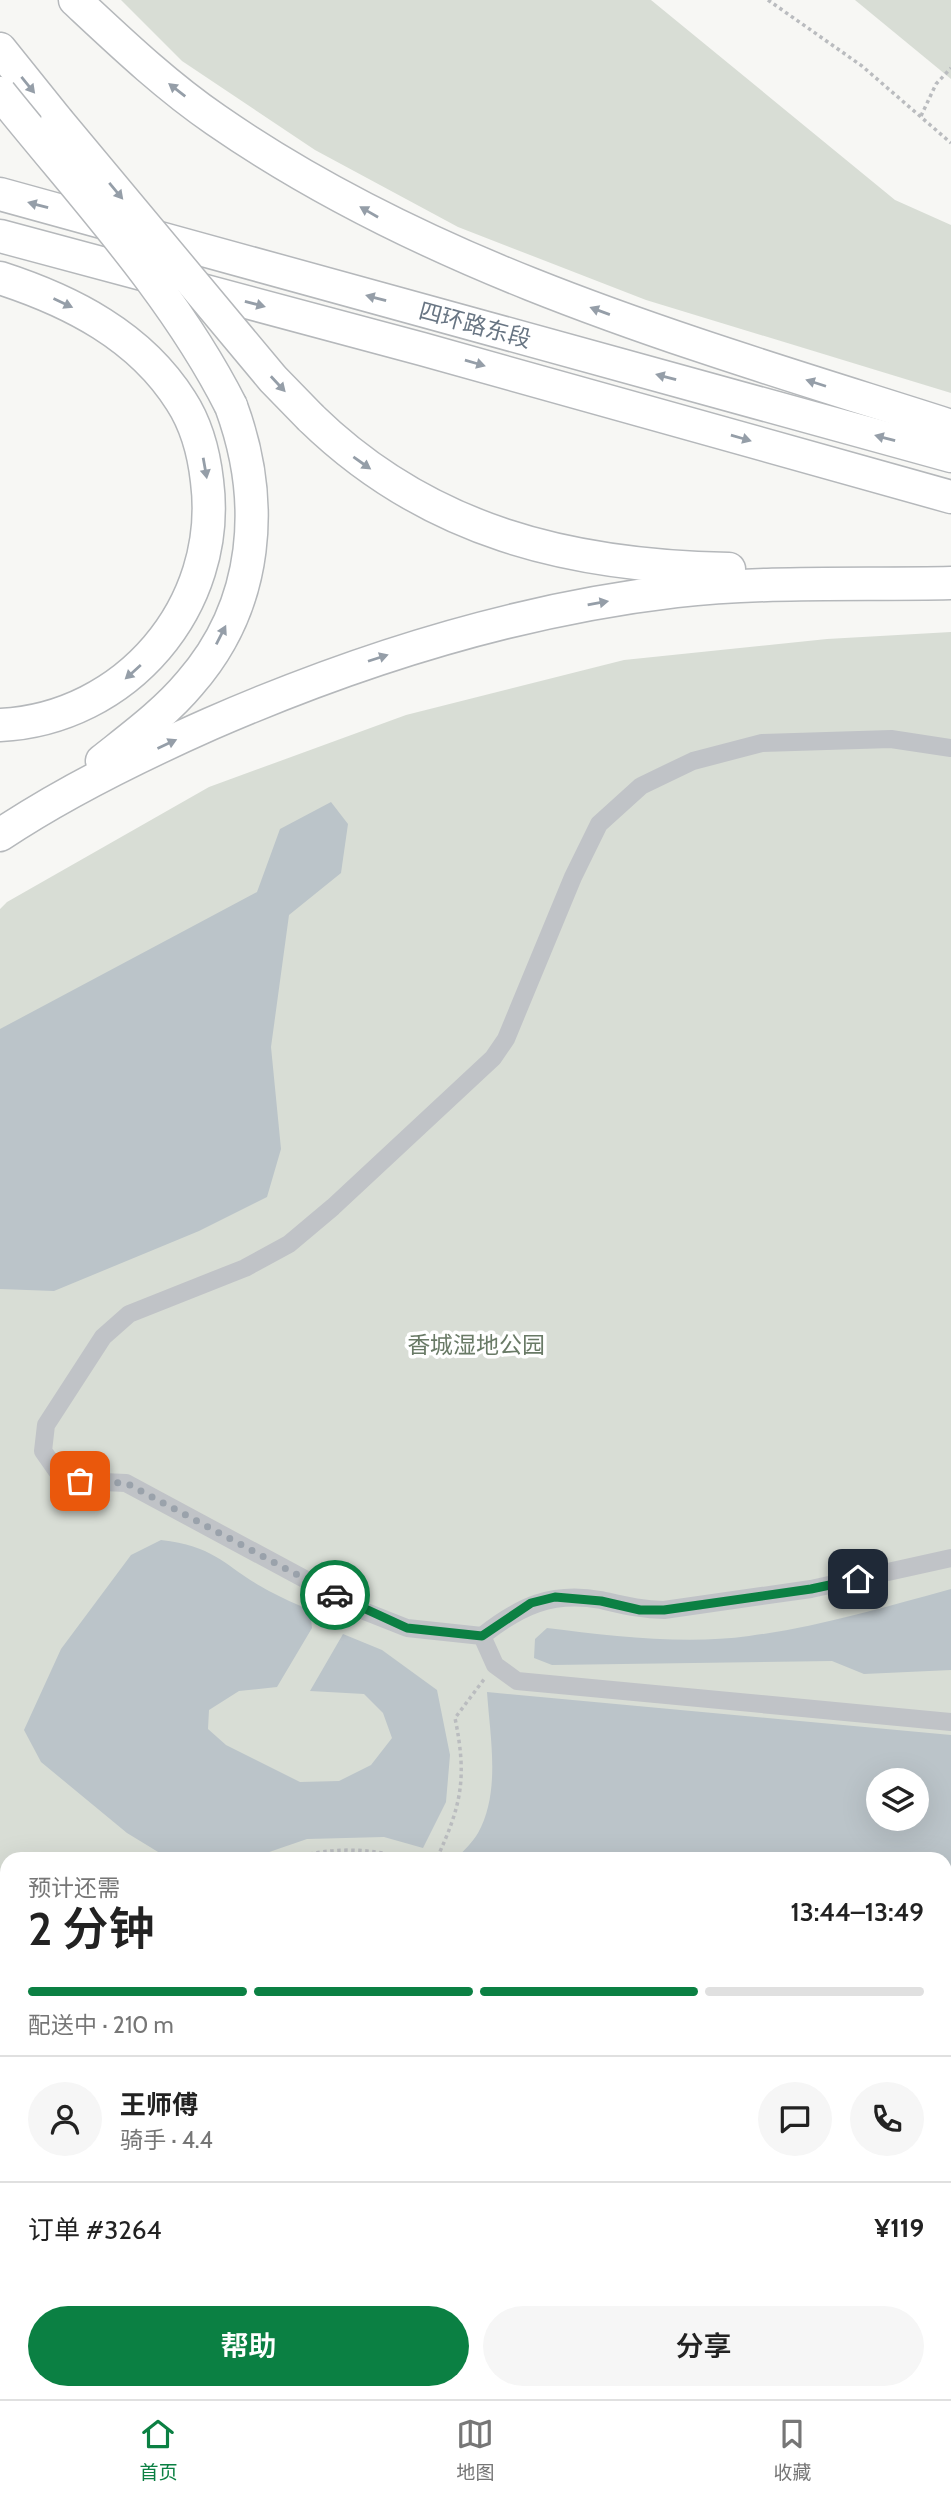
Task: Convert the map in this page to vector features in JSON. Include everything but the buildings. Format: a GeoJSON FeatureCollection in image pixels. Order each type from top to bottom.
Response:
{"type":"FeatureCollection","features":[{"type":"Feature","properties":{"kind":"highway"},"geometry":{"type":"LineString","coordinates":[[75,0],[145,64],[216,120],[391,225],[498,274],[646,327],[951,426]]}},
{"type":"Feature","properties":{"kind":"highway"},"geometry":{"type":"LineString","coordinates":[[0,49],[273,379],[344,450],[410,495],[485,530],[526,544],[586,558],[674,568],[900,573],[951,581]]}},
{"type":"Feature","properties":{"kind":"highway"},"geometry":{"type":"LineString","coordinates":[[0,93],[167,302],[198,345],[231,406],[250,466],[254,508],[244,584],[216,645],[191,683],[146,726],[31,815]]}},
{"type":"Feature","properties":{"kind":"highway","name":"四环路东段"},"geometry":{"type":"LineString","coordinates":[[0,194],[951,456]]}},
{"type":"Feature","properties":{"kind":"highway","name":"四环路东段"},"geometry":{"type":"LineString","coordinates":[[0,236],[422,349],[951,497]]}},
{"type":"Feature","properties":{"kind":"highway"},"geometry":{"type":"LineString","coordinates":[[0,278],[50,296],[113,329],[162,376],[182,402],[199,439],[210,501],[208,540],[193,594],[171,632],[149,659],[125,681],[95,700],[27,724],[0,726]]}},
{"type":"Feature","properties":{"kind":"highway"},"geometry":{"type":"LineString","coordinates":[[0,835],[114,768],[258,704],[378,657],[460,634],[604,602],[676,592],[796,583],[951,581]]}},
{"type":"Feature","properties":{"kind":"street"},"geometry":{"type":"LineString","coordinates":[[951,748],[891,739],[762,743],[693,761],[641,786],[599,824],[573,877],[506,1039],[493,1058],[333,1208],[289,1244],[244,1268],[129,1314],[103,1337],[47,1425],[43,1451],[57,1471],[80,1481],[126,1483],[364,1611],[407,1628],[482,1636],[531,1603],[555,1597],[590,1599],[640,1610],[664,1610],[811,1589],[951,1558]]}},
{"type":"Feature","properties":{"kind":"street"},"geometry":{"type":"LineString","coordinates":[[482,1636],[495,1665],[517,1681],[951,1722]]}},
{"type":"Feature","properties":{"kind":"path"},"geometry":{"type":"LineString","coordinates":[[768,0],[862,66],[951,143]]}},
{"type":"Feature","properties":{"kind":"path"},"geometry":{"type":"LineString","coordinates":[[921,116],[936,84],[951,68]]}},
{"type":"Feature","properties":{"kind":"path"},"geometry":{"type":"LineString","coordinates":[[440,1852],[457,1815],[464,1760],[455,1718],[495,1665]]}},
{"type":"Feature","properties":{"kind":"path"},"geometry":{"type":"LineString","coordinates":[[333,1852],[384,1852]]}},
{"type":"Feature","properties":{"kind":"green space"},"geometry":{"type":"Polygon","coordinates":[[[121,0],[651,0],[895,200],[951,225],[951,393],[646,300],[458,227],[315,150],[182,61],[121,0]]]}},
{"type":"Feature","properties":{"kind":"green space"},"geometry":{"type":"Polygon","coordinates":[[[855,0],[951,0],[951,79],[855,0]]]}},
{"type":"Feature","properties":{"kind":"green space","name":"香城湿地公园"},"geometry":{"type":"Polygon","coordinates":[[[951,632],[951,1852],[0,1852],[0,909],[7,902],[209,787],[406,715],[624,660],[827,639],[951,632]]]}},
{"type":"Feature","properties":{"kind":"shaded area"},"geometry":{"type":"Polygon","coordinates":[[[331,802],[348,824],[341,873],[289,915],[271,1047],[281,1149],[267,1197],[199,1231],[54,1291],[0,1289],[0,1029],[257,892],[280,829],[331,802]]]}},
{"type":"Feature","properties":{"kind":"shaded area"},"geometry":{"type":"Polygon","coordinates":[[[161,1540],[180,1543],[209,1553],[269,1591],[310,1610],[312,1628],[277,1687],[239,1691],[209,1710],[208,1729],[226,1745],[300,1782],[339,1781],[371,1765],[392,1738],[383,1713],[364,1694],[310,1691],[343,1634],[382,1650],[437,1690],[450,1755],[446,1802],[423,1848],[384,1837],[307,1839],[269,1852],[158,1852],[127,1833],[41,1762],[24,1730],[61,1649],[131,1555],[161,1540]]]}},
{"type":"Feature","properties":{"kind":"shaded area"},"geometry":{"type":"Polygon","coordinates":[[[951,1589],[951,1670],[864,1674],[832,1661],[552,1665],[534,1658],[535,1639],[547,1628],[648,1638],[725,1639],[826,1622],[951,1589]]]}},
{"type":"Feature","properties":{"kind":"shaded area"},"geometry":{"type":"Polygon","coordinates":[[[487,1692],[951,1735],[951,1852],[463,1852],[478,1833],[485,1817],[490,1800],[492,1764],[487,1692]]]}},
{"type":"Feature","properties":{"kind":"way so far"},"geometry":{"type":"LineString","coordinates":[[80,1481],[126,1483],[335,1595]]}},
{"type":"Feature","properties":{"kind":"route"},"geometry":{"type":"LineString","coordinates":[[335,1595],[364,1611],[407,1628],[482,1636],[507,1616],[531,1603],[555,1597],[579,1597],[640,1610],[664,1610],[811,1589],[858,1579]]}}]}
